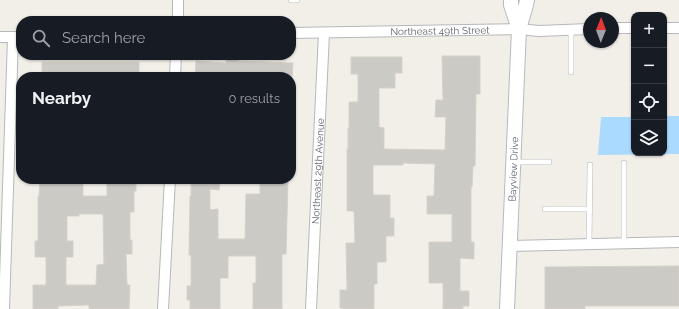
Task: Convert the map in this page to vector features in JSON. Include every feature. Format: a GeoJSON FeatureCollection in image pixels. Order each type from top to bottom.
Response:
{"type":"FeatureCollection","features":[{"type":"Feature","properties":{"kind":"street"},"geometry":{"type":"LineString","coordinates":[[178,0],[178,16]]}},
{"type":"Feature","properties":{"kind":"street","name":"Bayview Drive"},"geometry":{"type":"LineString","coordinates":[[511,0],[511,5],[519,29]]}},
{"type":"Feature","properties":{"kind":"street","name":"Bayview Drive"},"geometry":{"type":"LineString","coordinates":[[507,309],[519,29],[527,0]]}},
{"type":"Feature","properties":{"kind":"street","name":"Northeast 49th Street"},"geometry":{"type":"LineString","coordinates":[[296,33],[519,29],[539,31],[583,28]]}},
{"type":"Feature","properties":{"kind":"street"},"geometry":{"type":"LineString","coordinates":[[619,28],[631,28]]}},
{"type":"Feature","properties":{"kind":"street"},"geometry":{"type":"LineString","coordinates":[[667,28],[679,28]]}},
{"type":"Feature","properties":{"kind":"street","name":"Northeast 29th Avenue"},"geometry":{"type":"LineString","coordinates":[[311,309],[324,33]]}},
{"type":"Feature","properties":{"kind":"street"},"geometry":{"type":"LineString","coordinates":[[0,37],[16,37]]}},
{"type":"Feature","properties":{"kind":"street"},"geometry":{"type":"LineString","coordinates":[[4,309],[16,58]]}},
{"type":"Feature","properties":{"kind":"street"},"geometry":{"type":"LineString","coordinates":[[175,72],[176,60]]}},
{"type":"Feature","properties":{"kind":"street"},"geometry":{"type":"LineString","coordinates":[[163,309],[170,184]]}},
{"type":"Feature","properties":{"kind":"street"},"geometry":{"type":"LineString","coordinates":[[510,246],[679,242]]}},
{"type":"Feature","properties":{"kind":"lane"},"geometry":{"type":"LineString","coordinates":[[291,0],[297,0]]}},
{"type":"Feature","properties":{"kind":"lane"},"geometry":{"type":"LineString","coordinates":[[571,29],[571,72]]}},
{"type":"Feature","properties":{"kind":"lane"},"geometry":{"type":"LineString","coordinates":[[514,162],[549,162]]}},
{"type":"Feature","properties":{"kind":"lane"},"geometry":{"type":"LineString","coordinates":[[624,163],[624,243]]}},
{"type":"Feature","properties":{"kind":"lane"},"geometry":{"type":"LineString","coordinates":[[589,244],[590,165]]}},
{"type":"Feature","properties":{"kind":"lane"},"geometry":{"type":"LineString","coordinates":[[545,209],[589,209]]}},
{"type":"Feature","properties":{"kind":"water"},"geometry":{"type":"Polygon","coordinates":[[[667,116],[679,116],[679,154],[667,154],[667,116]]]}},
{"type":"Feature","properties":{"kind":"water"},"geometry":{"type":"Polygon","coordinates":[[[601,117],[631,117],[631,155],[598,155],[601,117]]]}},
{"type":"Feature","properties":{"kind":"building"},"geometry":{"type":"Polygon","coordinates":[[[442,56],[480,56],[480,94],[476,94],[475,166],[473,166],[471,187],[471,242],[474,242],[474,259],[460,258],[460,291],[469,291],[469,306],[463,306],[463,309],[443,309],[443,283],[429,283],[429,242],[452,242],[452,214],[427,214],[427,196],[434,196],[435,164],[403,163],[403,165],[373,165],[373,195],[390,195],[390,218],[394,218],[394,236],[386,236],[386,262],[377,262],[377,284],[374,284],[374,309],[340,308],[340,290],[347,290],[346,243],[355,243],[354,211],[347,211],[349,102],[358,102],[358,74],[351,74],[351,57],[402,57],[402,73],[395,73],[395,88],[379,88],[379,127],[384,128],[384,149],[445,150],[446,117],[435,117],[436,100],[443,100],[442,56]]]}},
{"type":"Feature","properties":{"kind":"building"},"geometry":{"type":"Polygon","coordinates":[[[226,60],[238,60],[293,63],[292,72],[195,72],[196,61],[226,63],[226,60]]]}},
{"type":"Feature","properties":{"kind":"building"},"geometry":{"type":"Polygon","coordinates":[[[42,62],[139,62],[139,72],[42,72],[42,62]]]}},
{"type":"Feature","properties":{"kind":"building"},"geometry":{"type":"Polygon","coordinates":[[[40,184],[83,184],[83,196],[107,196],[107,184],[136,184],[136,191],[134,191],[134,212],[130,212],[130,240],[132,240],[132,254],[126,254],[127,285],[130,285],[129,309],[89,309],[89,305],[58,306],[58,309],[33,309],[33,285],[46,285],[46,257],[35,257],[35,241],[38,241],[38,196],[40,184]],[[79,214],[79,216],[67,216],[67,241],[73,241],[73,257],[66,257],[66,285],[96,285],[97,265],[104,264],[103,214],[79,214]]]}},
{"type":"Feature","properties":{"kind":"building"},"geometry":{"type":"Polygon","coordinates":[[[191,184],[220,184],[219,190],[210,189],[210,210],[218,209],[218,239],[245,239],[246,194],[260,194],[260,184],[288,184],[286,254],[282,254],[282,309],[253,309],[253,283],[256,283],[256,256],[228,256],[228,278],[220,278],[220,309],[190,309],[190,300],[187,300],[187,286],[191,286],[191,255],[189,255],[191,184]]]}},
{"type":"Feature","properties":{"kind":"building"},"geometry":{"type":"Polygon","coordinates":[[[679,266],[679,306],[585,306],[585,309],[545,309],[545,267],[679,266]]]}}]}
